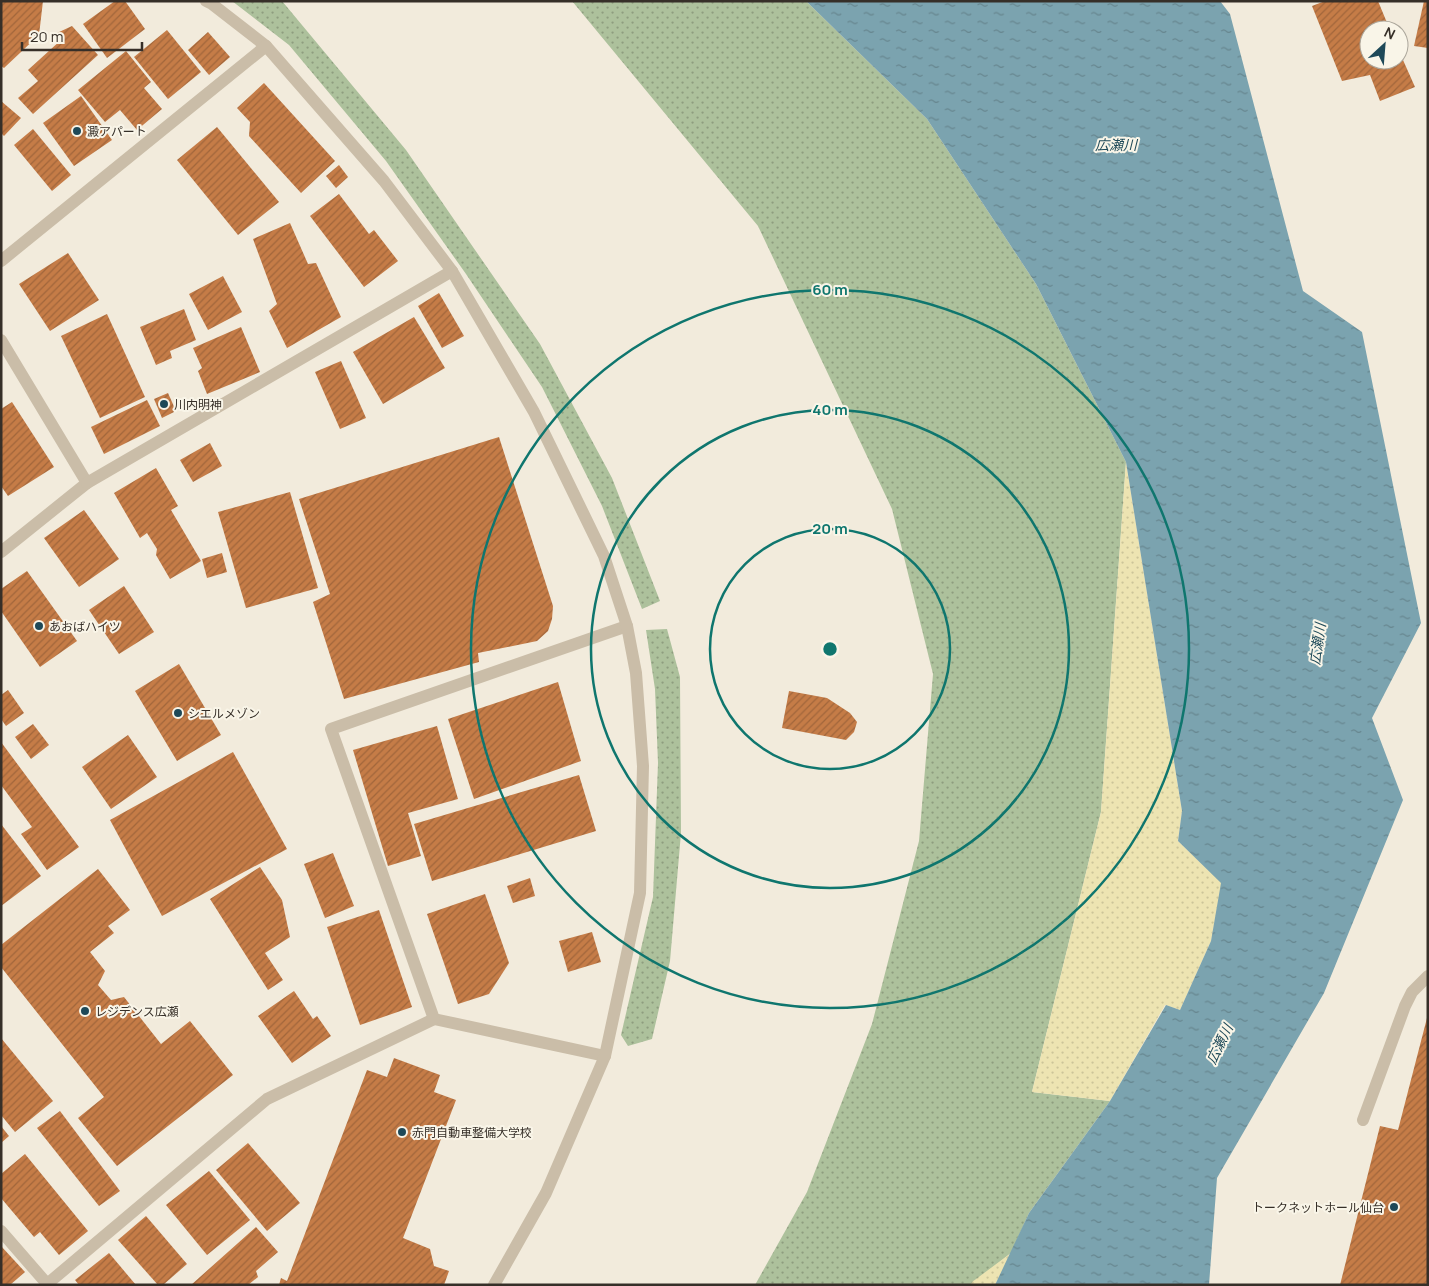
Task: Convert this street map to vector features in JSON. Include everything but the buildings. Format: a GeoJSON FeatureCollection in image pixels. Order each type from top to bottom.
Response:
{"type":"FeatureCollection","features":[{"type":"Feature","properties":{"kind":"street"},"geometry":{"type":"LineString","coordinates":[[206,1],[266,46],[384,181],[452,271],[534,412],[604,556],[627,626],[636,674],[643,766],[640,892],[605,1056],[546,1193],[494,1285]]}},
{"type":"Feature","properties":{"kind":"street"},"geometry":{"type":"LineString","coordinates":[[1,261],[266,46]]}},
{"type":"Feature","properties":{"kind":"street"},"geometry":{"type":"LineString","coordinates":[[1,552],[87,483],[452,271]]}},
{"type":"Feature","properties":{"kind":"street"},"geometry":{"type":"LineString","coordinates":[[1,340],[87,483]]}},
{"type":"Feature","properties":{"kind":"street"},"geometry":{"type":"LineString","coordinates":[[434,1019],[331,729],[627,626]]}},
{"type":"Feature","properties":{"kind":"street"},"geometry":{"type":"LineString","coordinates":[[1362,1120],[1405,1006],[1412,992],[1428,976]]}},
{"type":"Feature","properties":{"kind":"street"},"geometry":{"type":"LineString","coordinates":[[1,1231],[47,1284],[267,1099],[434,1019],[605,1056]]}},
{"type":"Feature","properties":{"kind":"green space"},"geometry":{"type":"Polygon","coordinates":[[[232,1],[282,1],[406,150],[540,344],[612,478],[660,601],[642,609],[602,506],[542,387],[466,274],[386,161],[289,45],[232,1]]]}},
{"type":"Feature","properties":{"kind":"green space"},"geometry":{"type":"Polygon","coordinates":[[[572,1],[806,1],[927,119],[1036,284],[1126,462],[1101,812],[1032,1092],[1110,1101],[1029,1213],[1011,1253],[971,1285],[755,1285],[807,1192],[872,1024],[919,841],[933,674],[892,509],[758,226],[572,1]]]}},
{"type":"Feature","properties":{"kind":"green space"},"geometry":{"type":"Polygon","coordinates":[[[667,629],[680,677],[681,833],[670,961],[652,1039],[628,1046],[621,1035],[653,897],[658,763],[655,689],[646,630],[667,629]]]}},
{"type":"Feature","properties":{"kind":"sand"},"geometry":{"type":"Polygon","coordinates":[[[1126,462],[1182,811],[1178,841],[1222,883],[1211,941],[1180,1010],[1165,1005],[1110,1101],[1032,1092],[1101,812],[1126,462]]]}},
{"type":"Feature","properties":{"kind":"sand"},"geometry":{"type":"Polygon","coordinates":[[[1011,1253],[995,1285],[971,1285],[972,1282],[1011,1253]]]}},
{"type":"Feature","properties":{"kind":"water","name":"広瀬川"},"geometry":{"type":"Polygon","coordinates":[[[806,1],[1220,1],[1230,14],[1303,291],[1362,332],[1421,623],[1372,718],[1403,800],[1324,993],[1217,1178],[1209,1285],[995,1285],[1029,1213],[1110,1101],[1166,1005],[1180,1010],[1211,941],[1221,883],[1178,841],[1182,811],[1126,462],[1036,284],[927,119],[806,1]]]}},
{"type":"Feature","properties":{"kind":"place","name":"澱アパート"},"geometry":{"type":"Point","coordinates":[77,131]}},
{"type":"Feature","properties":{"kind":"place","name":"川内明神"},"geometry":{"type":"Point","coordinates":[164,404]}},
{"type":"Feature","properties":{"kind":"place","name":"あおばハイツ"},"geometry":{"type":"Point","coordinates":[39,626]}},
{"type":"Feature","properties":{"kind":"place","name":"シエルメゾン"},"geometry":{"type":"Point","coordinates":[178,713]}},
{"type":"Feature","properties":{"kind":"place","name":"レジデンス広瀬"},"geometry":{"type":"Point","coordinates":[85,1011]}},
{"type":"Feature","properties":{"kind":"place","name":"赤門自動車整備大学校"},"geometry":{"type":"Point","coordinates":[402,1132]}},
{"type":"Feature","properties":{"kind":"place","name":"トークネットホール仙台"},"geometry":{"type":"Point","coordinates":[1394,1207]}}]}
